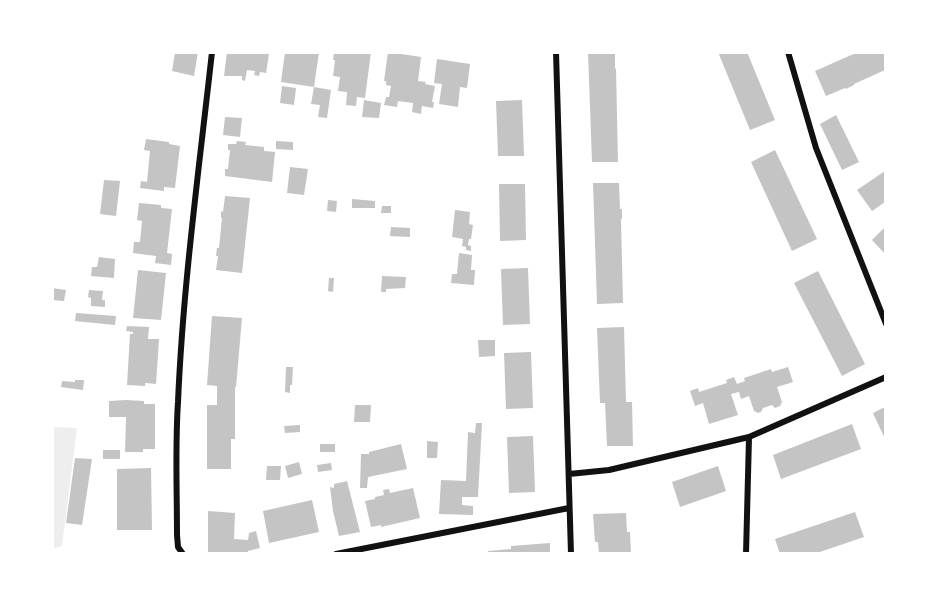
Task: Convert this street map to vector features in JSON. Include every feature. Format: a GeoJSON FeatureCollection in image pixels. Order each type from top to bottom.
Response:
{"type":"FeatureCollection","features":[{"type":"Feature","properties":{"kind":"street"},"geometry":{"type":"LineString","coordinates":[[183,554],[178,547],[177,535],[179,382],[189,263],[212,52]]}},
{"type":"Feature","properties":{"kind":"street"},"geometry":{"type":"LineString","coordinates":[[556,52],[571,554]]}},
{"type":"Feature","properties":{"kind":"street"},"geometry":{"type":"LineString","coordinates":[[788,52],[816,148],[885,324]]}},
{"type":"Feature","properties":{"kind":"street"},"geometry":{"type":"LineString","coordinates":[[569,474],[609,470],[749,437],[885,377]]}},
{"type":"Feature","properties":{"kind":"street"},"geometry":{"type":"LineString","coordinates":[[746,554],[749,437]]}},
{"type":"Feature","properties":{"kind":"street"},"geometry":{"type":"LineString","coordinates":[[336,554],[569,508]]}},
{"type":"Feature","properties":{"kind":"shaded area"},"geometry":{"type":"Polygon","coordinates":[[[53,427],[77,428],[62,546],[53,549],[53,427]]]}},
{"type":"Feature","properties":{"kind":"building"},"geometry":{"type":"Polygon","coordinates":[[[175,52],[198,52],[194,76],[172,71],[175,52]]]}},
{"type":"Feature","properties":{"kind":"building"},"geometry":{"type":"Polygon","coordinates":[[[227,52],[265,52],[269,54],[266,73],[260,72],[259,76],[254,75],[255,71],[247,70],[245,81],[242,80],[242,76],[224,76],[227,52]]]}},
{"type":"Feature","properties":{"kind":"building"},"geometry":{"type":"Polygon","coordinates":[[[285,52],[319,52],[314,87],[281,82],[285,52]]]}},
{"type":"Feature","properties":{"kind":"building"},"geometry":{"type":"Polygon","coordinates":[[[334,52],[371,52],[365,98],[357,97],[356,106],[346,105],[347,92],[338,91],[340,77],[333,76],[334,52]]]}},
{"type":"Feature","properties":{"kind":"building"},"geometry":{"type":"Polygon","coordinates":[[[388,52],[421,57],[418,81],[435,86],[433,108],[422,106],[421,114],[412,112],[413,103],[398,101],[397,107],[384,105],[386,97],[389,97],[391,86],[386,85],[384,81],[388,52]]]}},
{"type":"Feature","properties":{"kind":"building"},"geometry":{"type":"Polygon","coordinates":[[[588,52],[615,52],[618,162],[592,162],[588,52]]]}},
{"type":"Feature","properties":{"kind":"building"},"geometry":{"type":"Polygon","coordinates":[[[718,52],[747,52],[775,120],[750,130],[718,52]]]}},
{"type":"Feature","properties":{"kind":"building"},"geometry":{"type":"Polygon","coordinates":[[[858,52],[885,52],[885,70],[826,96],[815,71],[858,52]]]}},
{"type":"Feature","properties":{"kind":"building"},"geometry":{"type":"Polygon","coordinates":[[[437,59],[470,64],[467,88],[460,87],[458,107],[439,104],[442,84],[434,83],[437,59]]]}},
{"type":"Feature","properties":{"kind":"building"},"geometry":{"type":"Polygon","coordinates":[[[282,86],[296,88],[294,105],[280,103],[282,86]]]}},
{"type":"Feature","properties":{"kind":"building"},"geometry":{"type":"Polygon","coordinates":[[[314,87],[331,90],[327,118],[318,117],[320,105],[311,104],[314,87]]]}},
{"type":"Feature","properties":{"kind":"building"},"geometry":{"type":"Polygon","coordinates":[[[364,100],[381,103],[379,118],[362,117],[364,100]]]}},
{"type":"Feature","properties":{"kind":"building"},"geometry":{"type":"Polygon","coordinates":[[[522,100],[524,156],[498,156],[496,101],[522,100]]]}},
{"type":"Feature","properties":{"kind":"building"},"geometry":{"type":"Polygon","coordinates":[[[836,115],[859,162],[842,170],[820,124],[836,115]]]}},
{"type":"Feature","properties":{"kind":"building"},"geometry":{"type":"Polygon","coordinates":[[[225,117],[242,118],[240,137],[223,135],[225,117]]]}},
{"type":"Feature","properties":{"kind":"building"},"geometry":{"type":"Polygon","coordinates":[[[146,139],[180,146],[175,188],[164,187],[164,191],[140,188],[141,181],[147,182],[150,151],[144,150],[146,139]]]}},
{"type":"Feature","properties":{"kind":"building"},"geometry":{"type":"Polygon","coordinates":[[[237,141],[246,142],[245,145],[264,147],[264,151],[275,152],[272,182],[225,176],[230,150],[228,150],[228,144],[236,144],[237,141]]]}},
{"type":"Feature","properties":{"kind":"building"},"geometry":{"type":"Polygon","coordinates":[[[276,141],[293,142],[293,150],[276,149],[276,141]]]}},
{"type":"Feature","properties":{"kind":"building"},"geometry":{"type":"Polygon","coordinates":[[[775,150],[817,239],[792,251],[751,162],[775,150]]]}},
{"type":"Feature","properties":{"kind":"building"},"geometry":{"type":"Polygon","coordinates":[[[290,167],[308,169],[304,195],[287,193],[290,167]]]}},
{"type":"Feature","properties":{"kind":"building"},"geometry":{"type":"Polygon","coordinates":[[[885,171],[885,202],[872,211],[857,190],[885,171]]]}},
{"type":"Feature","properties":{"kind":"building"},"geometry":{"type":"Polygon","coordinates":[[[104,180],[120,181],[116,216],[100,214],[104,180]]]}},
{"type":"Feature","properties":{"kind":"building"},"geometry":{"type":"Polygon","coordinates":[[[593,183],[619,183],[620,209],[622,209],[623,303],[597,304],[593,183]]]}},
{"type":"Feature","properties":{"kind":"building"},"geometry":{"type":"Polygon","coordinates":[[[499,184],[525,184],[526,240],[500,241],[499,184]]]}},
{"type":"Feature","properties":{"kind":"building"},"geometry":{"type":"Polygon","coordinates":[[[225,196],[250,198],[242,273],[216,270],[221,211],[223,212],[225,196]]]}},
{"type":"Feature","properties":{"kind":"building"},"geometry":{"type":"Polygon","coordinates":[[[352,199],[375,201],[375,208],[352,208],[352,199]]]}},
{"type":"Feature","properties":{"kind":"building"},"geometry":{"type":"Polygon","coordinates":[[[328,200],[337,201],[336,212],[327,211],[328,200]]]}},
{"type":"Feature","properties":{"kind":"building"},"geometry":{"type":"Polygon","coordinates":[[[139,203],[161,205],[161,208],[172,209],[167,253],[172,254],[171,265],[155,263],[156,256],[133,253],[134,242],[140,242],[142,221],[137,220],[139,203]]]}},
{"type":"Feature","properties":{"kind":"building"},"geometry":{"type":"Polygon","coordinates":[[[382,206],[391,206],[391,213],[381,213],[382,206]]]}},
{"type":"Feature","properties":{"kind":"building"},"geometry":{"type":"Polygon","coordinates":[[[455,210],[470,212],[469,224],[473,225],[468,245],[471,246],[471,251],[462,246],[463,239],[452,237],[455,210]]]}},
{"type":"Feature","properties":{"kind":"building"},"geometry":{"type":"Polygon","coordinates":[[[391,227],[410,228],[410,237],[390,236],[391,227]]]}},
{"type":"Feature","properties":{"kind":"building"},"geometry":{"type":"Polygon","coordinates":[[[885,227],[885,254],[872,240],[885,227]]]}},
{"type":"Feature","properties":{"kind":"building"},"geometry":{"type":"Polygon","coordinates":[[[459,253],[472,255],[471,270],[475,270],[474,285],[451,283],[452,274],[457,274],[459,253]]]}},
{"type":"Feature","properties":{"kind":"building"},"geometry":{"type":"Polygon","coordinates":[[[99,257],[115,259],[114,278],[91,276],[92,267],[97,267],[99,257]]]}},
{"type":"Feature","properties":{"kind":"building"},"geometry":{"type":"Polygon","coordinates":[[[528,268],[530,324],[503,325],[501,269],[528,268]]]}},
{"type":"Feature","properties":{"kind":"building"},"geometry":{"type":"Polygon","coordinates":[[[138,270],[166,273],[161,320],[133,318],[138,270]]]}},
{"type":"Feature","properties":{"kind":"building"},"geometry":{"type":"Polygon","coordinates":[[[818,271],[865,364],[842,376],[794,283],[818,271]]]}},
{"type":"Feature","properties":{"kind":"building"},"geometry":{"type":"Polygon","coordinates":[[[382,276],[406,277],[405,288],[386,289],[386,292],[381,292],[382,276]]]}},
{"type":"Feature","properties":{"kind":"building"},"geometry":{"type":"Polygon","coordinates":[[[329,278],[334,278],[333,292],[328,291],[329,278]]]}},
{"type":"Feature","properties":{"kind":"building"},"geometry":{"type":"Polygon","coordinates":[[[52,288],[66,290],[64,301],[52,300],[52,288]]]}},
{"type":"Feature","properties":{"kind":"building"},"geometry":{"type":"Polygon","coordinates":[[[89,290],[103,291],[102,300],[105,300],[105,307],[91,306],[91,298],[88,297],[89,290]]]}},
{"type":"Feature","properties":{"kind":"building"},"geometry":{"type":"Polygon","coordinates":[[[76,313],[116,316],[115,325],[75,321],[76,313]]]}},
{"type":"Feature","properties":{"kind":"building"},"geometry":{"type":"Polygon","coordinates":[[[212,316],[242,318],[235,387],[235,439],[231,439],[231,469],[207,469],[207,405],[217,405],[217,386],[207,385],[212,316]]]}},
{"type":"Feature","properties":{"kind":"building"},"geometry":{"type":"Polygon","coordinates":[[[127,326],[149,327],[148,339],[159,339],[156,384],[127,385],[130,334],[133,332],[126,331],[127,326]]]}},
{"type":"Feature","properties":{"kind":"building"},"geometry":{"type":"Polygon","coordinates":[[[624,327],[626,402],[632,402],[633,446],[607,446],[605,403],[600,403],[597,328],[624,327]]]}},
{"type":"Feature","properties":{"kind":"building"},"geometry":{"type":"Polygon","coordinates":[[[478,340],[495,340],[495,356],[479,357],[478,340]]]}},
{"type":"Feature","properties":{"kind":"building"},"geometry":{"type":"Polygon","coordinates":[[[531,352],[533,408],[506,409],[504,353],[531,352]]]}},
{"type":"Feature","properties":{"kind":"building"},"geometry":{"type":"Polygon","coordinates":[[[286,367],[293,367],[290,393],[285,392],[286,367]]]}},
{"type":"Feature","properties":{"kind":"building"},"geometry":{"type":"Polygon","coordinates":[[[788,367],[793,382],[777,387],[782,402],[780,406],[775,408],[772,405],[763,408],[758,413],[754,411],[749,396],[741,399],[739,392],[731,394],[738,415],[709,424],[703,403],[695,406],[690,391],[698,388],[699,392],[727,383],[726,380],[734,377],[737,384],[745,381],[744,378],[771,369],[772,372],[788,367]]]}},
{"type":"Feature","properties":{"kind":"building"},"geometry":{"type":"Polygon","coordinates":[[[75,380],[84,380],[83,390],[61,387],[62,381],[75,382],[75,380]]]}},
{"type":"Feature","properties":{"kind":"building"},"geometry":{"type":"Polygon","coordinates":[[[126,400],[155,404],[155,449],[125,452],[126,417],[109,417],[109,401],[126,400]]]}},
{"type":"Feature","properties":{"kind":"building"},"geometry":{"type":"Polygon","coordinates":[[[355,405],[371,405],[370,422],[354,422],[355,405]]]}},
{"type":"Feature","properties":{"kind":"building"},"geometry":{"type":"Polygon","coordinates":[[[885,407],[885,439],[873,413],[885,407]]]}},
{"type":"Feature","properties":{"kind":"building"},"geometry":{"type":"Polygon","coordinates":[[[476,423],[482,423],[478,497],[462,497],[462,505],[473,506],[473,515],[439,514],[441,480],[466,481],[468,432],[475,433],[476,423]]]}},
{"type":"Feature","properties":{"kind":"building"},"geometry":{"type":"Polygon","coordinates":[[[852,424],[861,449],[781,479],[773,455],[852,424]]]}},
{"type":"Feature","properties":{"kind":"building"},"geometry":{"type":"Polygon","coordinates":[[[300,425],[300,432],[285,433],[284,426],[300,425]]]}},
{"type":"Feature","properties":{"kind":"building"},"geometry":{"type":"Polygon","coordinates":[[[533,436],[535,492],[509,493],[507,437],[533,436]]]}},
{"type":"Feature","properties":{"kind":"building"},"geometry":{"type":"Polygon","coordinates":[[[427,441],[438,442],[437,458],[427,458],[427,441]]]}},
{"type":"Feature","properties":{"kind":"building"},"geometry":{"type":"Polygon","coordinates":[[[320,444],[335,444],[335,452],[320,452],[320,444]]]}},
{"type":"Feature","properties":{"kind":"building"},"geometry":{"type":"Polygon","coordinates":[[[401,444],[407,469],[368,477],[367,488],[360,488],[361,454],[369,454],[369,452],[401,444]]]}},
{"type":"Feature","properties":{"kind":"building"},"geometry":{"type":"Polygon","coordinates":[[[103,450],[120,450],[120,459],[103,459],[103,450]]]}},
{"type":"Feature","properties":{"kind":"building"},"geometry":{"type":"Polygon","coordinates":[[[75,458],[92,459],[82,525],[66,523],[75,458]]]}},
{"type":"Feature","properties":{"kind":"building"},"geometry":{"type":"Polygon","coordinates":[[[299,462],[302,474],[288,478],[285,466],[299,462]]]}},
{"type":"Feature","properties":{"kind":"building"},"geometry":{"type":"Polygon","coordinates":[[[331,463],[332,470],[318,472],[317,465],[331,463]]]}},
{"type":"Feature","properties":{"kind":"building"},"geometry":{"type":"Polygon","coordinates":[[[267,466],[281,466],[280,480],[266,480],[267,466]]]}},
{"type":"Feature","properties":{"kind":"building"},"geometry":{"type":"Polygon","coordinates":[[[718,466],[726,491],[680,507],[672,482],[718,466]]]}},
{"type":"Feature","properties":{"kind":"building"},"geometry":{"type":"Polygon","coordinates":[[[151,468],[152,530],[117,530],[117,469],[151,468]]]}},
{"type":"Feature","properties":{"kind":"building"},"geometry":{"type":"Polygon","coordinates":[[[347,481],[360,532],[339,536],[330,487],[334,488],[334,484],[347,481]]]}},
{"type":"Feature","properties":{"kind":"building"},"geometry":{"type":"Polygon","coordinates":[[[413,488],[420,518],[381,527],[381,525],[371,527],[365,501],[384,495],[383,490],[389,489],[390,493],[413,488]]]}},
{"type":"Feature","properties":{"kind":"building"},"geometry":{"type":"Polygon","coordinates":[[[312,500],[319,532],[269,543],[263,511],[312,500]]]}},
{"type":"Feature","properties":{"kind":"building"},"geometry":{"type":"Polygon","coordinates":[[[208,511],[235,513],[234,539],[248,540],[249,533],[256,531],[260,548],[248,551],[248,554],[208,554],[208,511]]]}},
{"type":"Feature","properties":{"kind":"building"},"geometry":{"type":"Polygon","coordinates":[[[855,512],[864,537],[814,554],[780,554],[775,539],[855,512]]]}},
{"type":"Feature","properties":{"kind":"building"},"geometry":{"type":"Polygon","coordinates":[[[626,513],[631,554],[599,554],[598,542],[595,542],[593,514],[626,513]]]}},
{"type":"Feature","properties":{"kind":"building"},"geometry":{"type":"Polygon","coordinates":[[[550,543],[550,554],[488,554],[488,551],[511,549],[511,546],[550,543]]]}}]}
